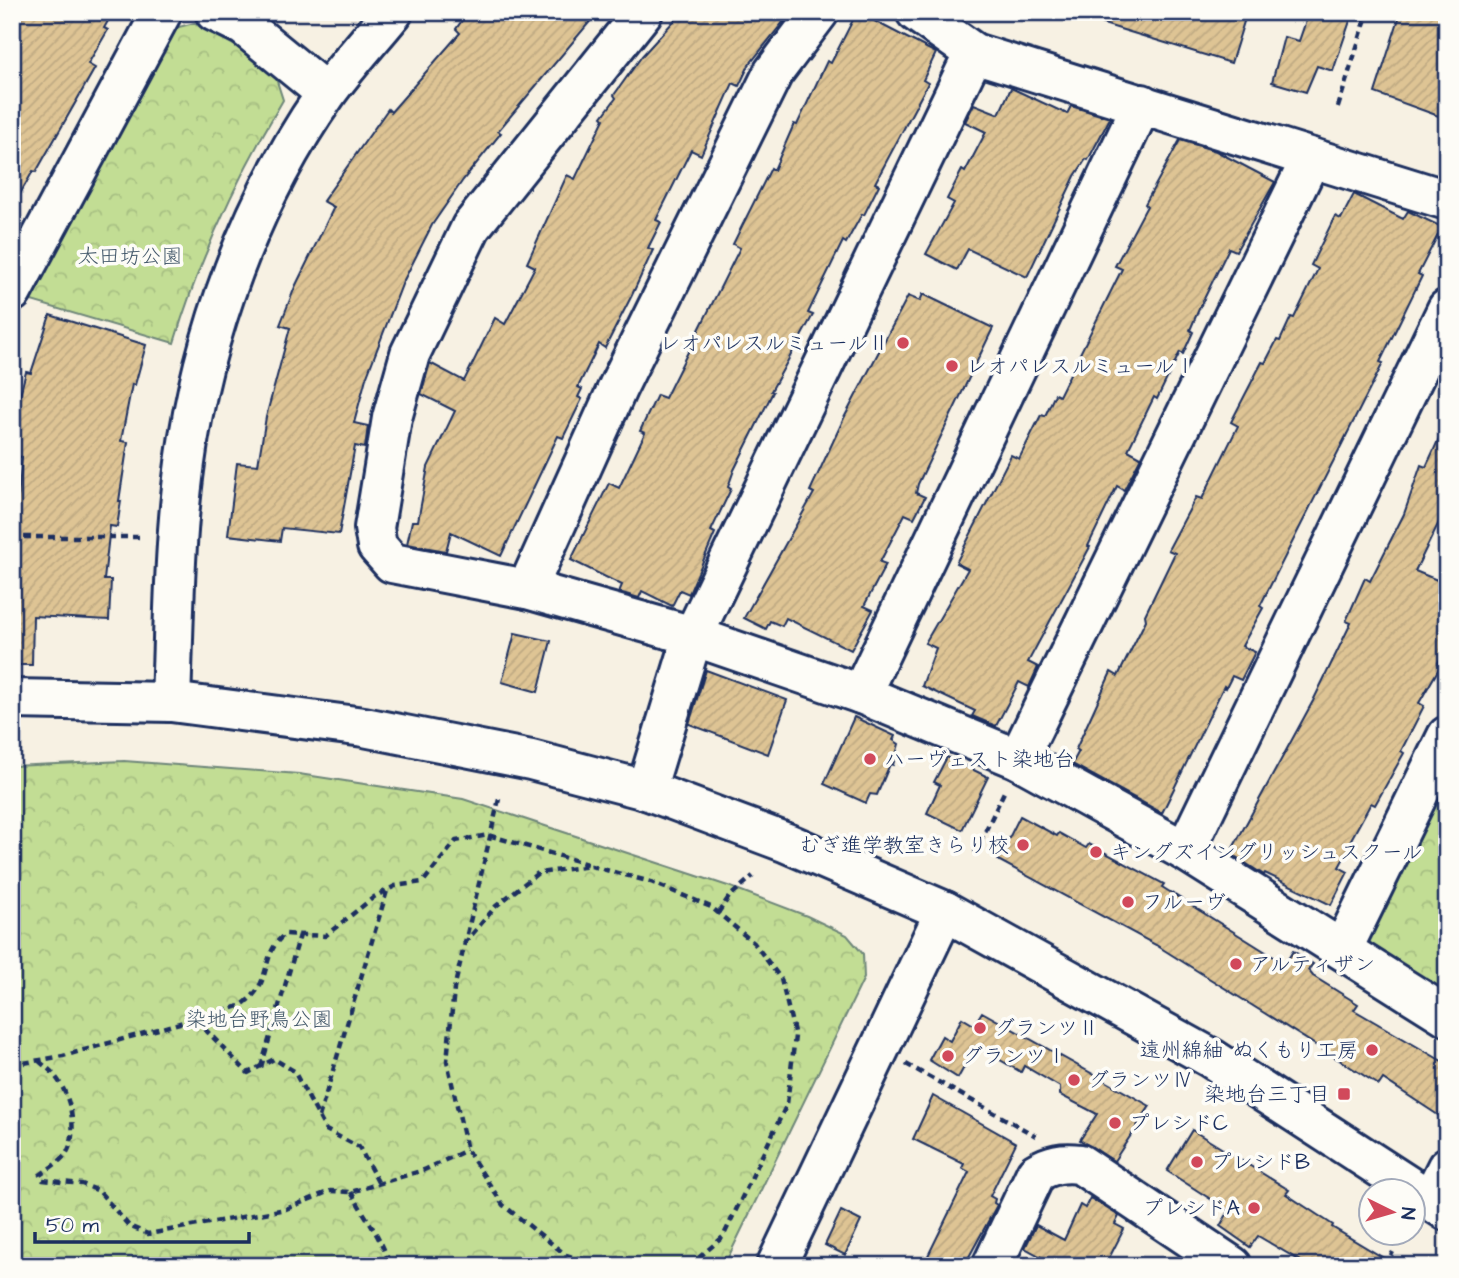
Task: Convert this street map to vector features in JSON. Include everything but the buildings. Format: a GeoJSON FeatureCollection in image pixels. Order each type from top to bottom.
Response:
{"type":"FeatureCollection","features":[{"type":"Feature","properties":{"kind":"street"},"geometry":{"type":"LineString","coordinates":[[12,292],[162,12]]}},
{"type":"Feature","properties":{"kind":"street"},"geometry":{"type":"LineString","coordinates":[[215,12],[244,26],[326,93]]}},
{"type":"Feature","properties":{"kind":"street"},"geometry":{"type":"LineString","coordinates":[[171,702],[184,465],[196,395],[250,229],[289,153],[326,93],[393,12]]}},
{"type":"Feature","properties":{"kind":"street"},"geometry":{"type":"LineString","coordinates":[[643,12],[471,227],[411,354],[392,418],[374,528],[377,546],[392,563],[527,589],[693,636],[861,694],[1013,772],[1185,851],[1343,948],[1447,1016]]}},
{"type":"Feature","properties":{"kind":"street"},"geometry":{"type":"LineString","coordinates":[[527,589],[618,387],[773,73],[819,12]]}},
{"type":"Feature","properties":{"kind":"street"},"geometry":{"type":"LineString","coordinates":[[916,12],[974,53],[1447,200]]}},
{"type":"Feature","properties":{"kind":"street"},"geometry":{"type":"LineString","coordinates":[[646,790],[693,636],[974,53]]}},
{"type":"Feature","properties":{"kind":"street"},"geometry":{"type":"LineString","coordinates":[[861,694],[1142,104]]}},
{"type":"Feature","properties":{"kind":"street"},"geometry":{"type":"LineString","coordinates":[[1013,772],[1311,158]]}},
{"type":"Feature","properties":{"kind":"street"},"geometry":{"type":"LineString","coordinates":[[1185,851],[1447,309]]}},
{"type":"Feature","properties":{"kind":"street"},"geometry":{"type":"LineString","coordinates":[[12,699],[171,702],[364,727],[531,760],[646,790],[787,843],[945,911],[1210,1058],[1438,1206],[1447,1167]]}},
{"type":"Feature","properties":{"kind":"street"},"geometry":{"type":"LineString","coordinates":[[1343,948],[1447,736]]}},
{"type":"Feature","properties":{"kind":"street"},"geometry":{"type":"LineString","coordinates":[[776,1266],[945,911]]}},
{"type":"Feature","properties":{"kind":"street"},"geometry":{"type":"LineString","coordinates":[[992,1266],[1036,1173],[1047,1166],[1063,1163],[1080,1164],[1194,1255],[1231,1266]]}},
{"type":"Feature","properties":{"kind":"path"},"geometry":{"type":"LineString","coordinates":[[1338,107],[1368,12]]}},
{"type":"Feature","properties":{"kind":"path"},"geometry":{"type":"LineString","coordinates":[[12,537],[140,537]]}},
{"type":"Feature","properties":{"kind":"path"},"geometry":{"type":"LineString","coordinates":[[975,853],[1013,772]]}},
{"type":"Feature","properties":{"kind":"path"},"geometry":{"type":"LineString","coordinates":[[499,799],[488,835],[454,989],[447,1061],[467,1150],[503,1205],[566,1255],[605,1266]]}},
{"type":"Feature","properties":{"kind":"path"},"geometry":{"type":"LineString","coordinates":[[12,1065],[196,1020],[240,1006],[257,995],[275,942],[285,934],[325,936],[387,890],[395,886],[424,882],[456,841],[488,835],[651,882],[711,907],[754,943],[781,979],[795,1035],[787,1104],[723,1237],[689,1266]]}},
{"type":"Feature","properties":{"kind":"path"},"geometry":{"type":"LineString","coordinates":[[464,944],[496,906],[538,873],[591,866]]}},
{"type":"Feature","properties":{"kind":"path"},"geometry":{"type":"LineString","coordinates":[[718,913],[729,897],[753,876]]}},
{"type":"Feature","properties":{"kind":"path"},"geometry":{"type":"LineString","coordinates":[[319,1117],[387,890]]}},
{"type":"Feature","properties":{"kind":"path"},"geometry":{"type":"LineString","coordinates":[[261,1067],[300,935]]}},
{"type":"Feature","properties":{"kind":"path"},"geometry":{"type":"LineString","coordinates":[[196,1020],[248,1073],[274,1059],[294,1071],[326,1130],[359,1147],[378,1182]]}},
{"type":"Feature","properties":{"kind":"path"},"geometry":{"type":"LineString","coordinates":[[39,1060],[57,1076],[68,1101],[73,1127],[73,1140],[64,1156],[40,1175],[43,1180],[82,1184],[99,1191],[129,1226],[148,1234],[171,1232],[286,1209],[330,1191],[351,1192],[424,1170],[467,1150]]}},
{"type":"Feature","properties":{"kind":"path"},"geometry":{"type":"LineString","coordinates":[[905,1063],[1039,1137]]}},
{"type":"Feature","properties":{"kind":"path"},"geometry":{"type":"LineString","coordinates":[[351,1192],[384,1246],[390,1266]]}},
{"type":"Feature","properties":{"kind":"path"},"geometry":{"type":"LineString","coordinates":[[1385,1266],[1392,1252]]}},
{"type":"Feature","properties":{"kind":"green space","name":"太田坊公園"},"geometry":{"type":"Polygon","coordinates":[[[194,23],[272,66],[283,100],[250,158],[221,218],[174,343],[28,300],[171,29],[194,23]]]}},
{"type":"Feature","properties":{"kind":"green space","name":"染地台野鳥公園"},"geometry":{"type":"Polygon","coordinates":[[[124,761],[299,774],[463,799],[731,887],[807,916],[847,935],[863,954],[864,978],[724,1266],[12,1266],[12,766],[124,761]]]}},
{"type":"Feature","properties":{"kind":"green space"},"geometry":{"type":"Polygon","coordinates":[[[1447,776],[1447,997],[1370,953],[1368,936],[1447,776]]]}},
{"type":"Feature","properties":{"kind":"place","name":"レオパレスルミュールⅡ"},"geometry":{"type":"Point","coordinates":[903,343]}},
{"type":"Feature","properties":{"kind":"place","name":"レオパレスルミュールⅠ"},"geometry":{"type":"Point","coordinates":[952,366]}},
{"type":"Feature","properties":{"kind":"place","name":"ハーヴェスト染地台"},"geometry":{"type":"Point","coordinates":[870,759]}},
{"type":"Feature","properties":{"kind":"place","name":"むぎ進学教室きらり校"},"geometry":{"type":"Point","coordinates":[1023,845]}},
{"type":"Feature","properties":{"kind":"place","name":"キングズイングリッシュスクール"},"geometry":{"type":"Point","coordinates":[1096,852]}},
{"type":"Feature","properties":{"kind":"place","name":"フルーヴ"},"geometry":{"type":"Point","coordinates":[1128,902]}},
{"type":"Feature","properties":{"kind":"place","name":"アルティザン"},"geometry":{"type":"Point","coordinates":[1236,964]}},
{"type":"Feature","properties":{"kind":"place","name":"グランツⅡ"},"geometry":{"type":"Point","coordinates":[980,1028]}},
{"type":"Feature","properties":{"kind":"place","name":"遠州綿紬 ぬくもり工房"},"geometry":{"type":"Point","coordinates":[1372,1050]}},
{"type":"Feature","properties":{"kind":"place","name":"グランツⅠ"},"geometry":{"type":"Point","coordinates":[948,1056]}},
{"type":"Feature","properties":{"kind":"place","name":"グランツⅣ"},"geometry":{"type":"Point","coordinates":[1074,1080]}},
{"type":"Feature","properties":{"kind":"place","name":"染地台三丁目"},"geometry":{"type":"Point","coordinates":[1344,1094]}},
{"type":"Feature","properties":{"kind":"place","name":"プレシドC"},"geometry":{"type":"Point","coordinates":[1115,1123]}},
{"type":"Feature","properties":{"kind":"place","name":"プレシドB"},"geometry":{"type":"Point","coordinates":[1197,1162]}},
{"type":"Feature","properties":{"kind":"place","name":"プレシドA"},"geometry":{"type":"Point","coordinates":[1254,1208]}}]}
